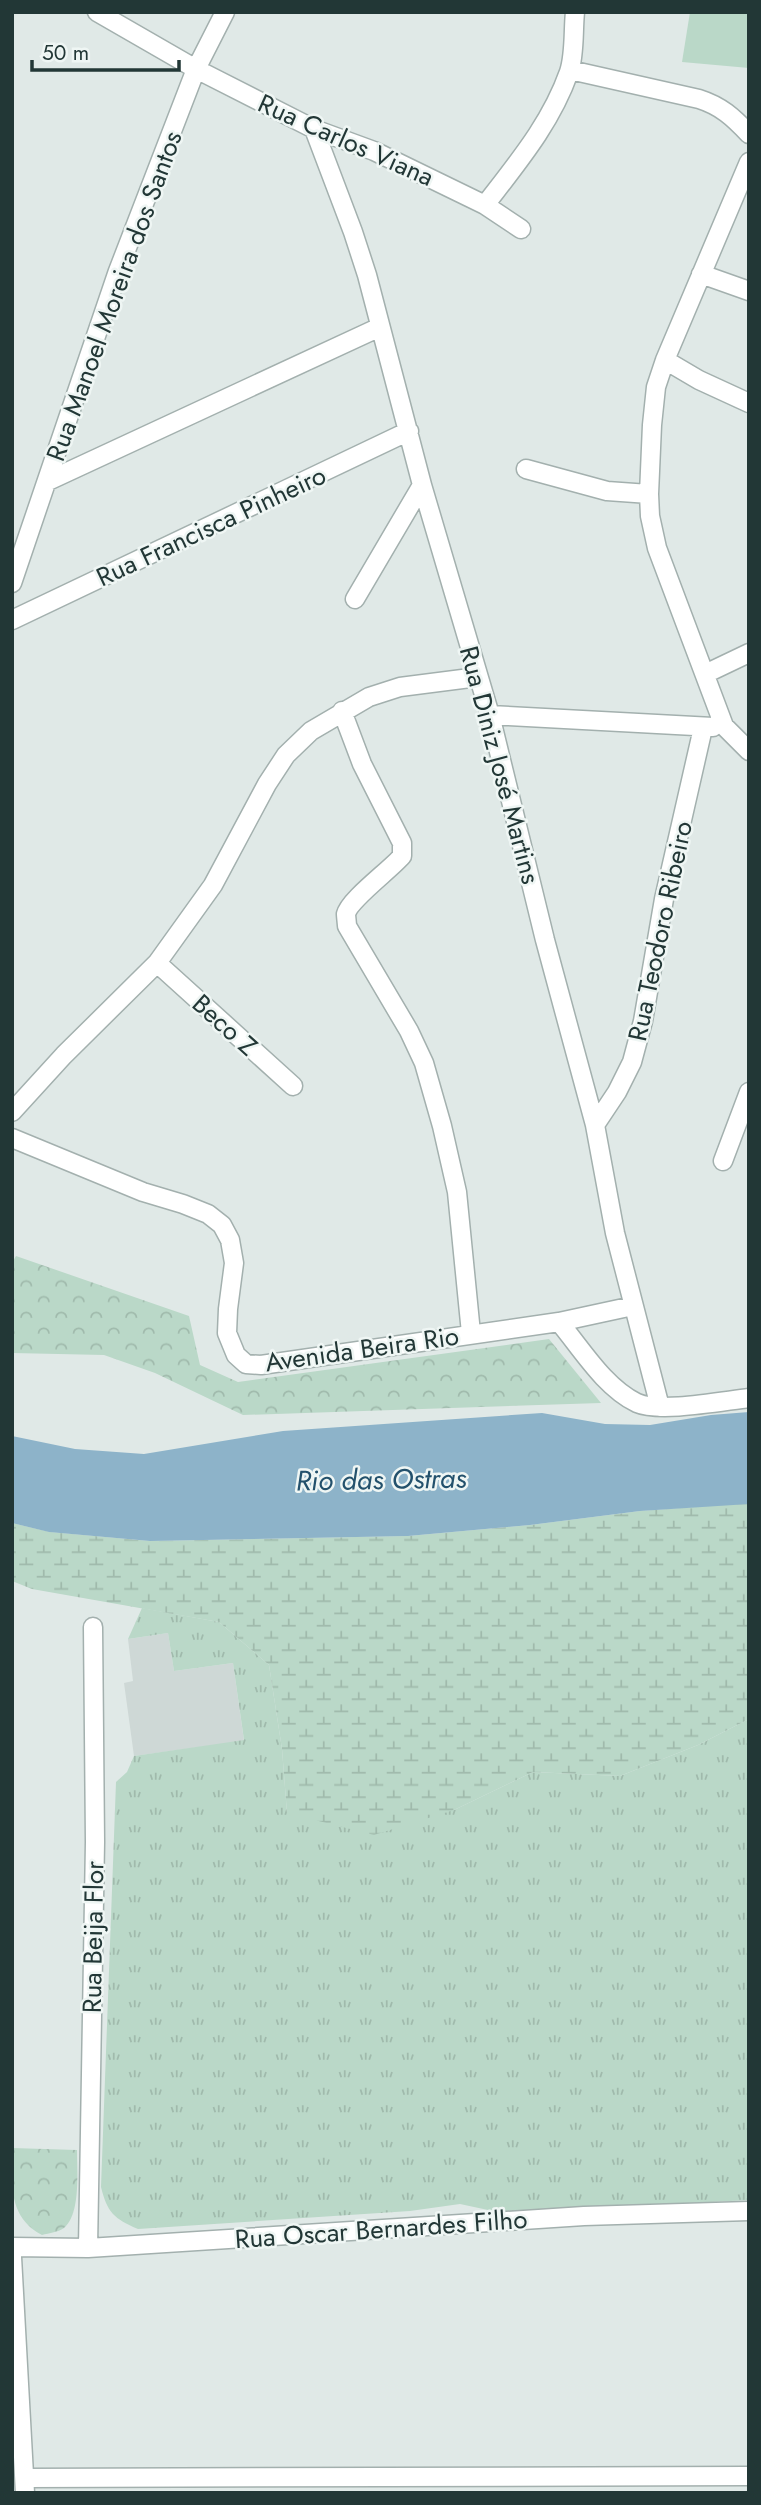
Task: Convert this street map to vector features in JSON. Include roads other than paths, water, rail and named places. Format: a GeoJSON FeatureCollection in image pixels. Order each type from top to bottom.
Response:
{"type":"FeatureCollection","features":[{"type":"Feature","properties":{"kind":"street","name":"Rua Carlos Viana"},"geometry":{"type":"LineString","coordinates":[[97,12],[196,69],[314,129],[374,151],[485,205],[521,229]]}},
{"type":"Feature","properties":{"kind":"street","name":"Rua Manoel Moreira dos Santos"},"geometry":{"type":"LineString","coordinates":[[12,583],[118,271],[196,69],[225,12]]}},
{"type":"Feature","properties":{"kind":"street"},"geometry":{"type":"LineString","coordinates":[[485,205],[534,142],[551,115],[570,70],[575,12]]}},
{"type":"Feature","properties":{"kind":"street"},"geometry":{"type":"LineString","coordinates":[[570,70],[717,105],[749,134]]}},
{"type":"Feature","properties":{"kind":"street","name":"Rua Diniz José Martins"},"geometry":{"type":"LineString","coordinates":[[314,129],[354,232],[422,485],[490,715],[545,940],[595,1125],[615,1233],[660,1407]]}},
{"type":"Feature","properties":{"kind":"street"},"geometry":{"type":"LineString","coordinates":[[749,162],[656,387],[649,494],[650,516],[663,567],[724,726],[749,751]]}},
{"type":"Feature","properties":{"kind":"street"},"geometry":{"type":"LineString","coordinates":[[701,274],[749,291]]}},
{"type":"Feature","properties":{"kind":"street"},"geometry":{"type":"LineString","coordinates":[[48,481],[380,327]]}},
{"type":"Feature","properties":{"kind":"street"},"geometry":{"type":"LineString","coordinates":[[665,360],[699,380],[749,403]]}},
{"type":"Feature","properties":{"kind":"street","name":"Rua Francisca Pinheiro"},"geometry":{"type":"LineString","coordinates":[[12,620],[409,431]]}},
{"type":"Feature","properties":{"kind":"street"},"geometry":{"type":"LineString","coordinates":[[526,468],[607,491],[649,494]]}},
{"type":"Feature","properties":{"kind":"street"},"geometry":{"type":"LineString","coordinates":[[355,599],[422,485]]}},
{"type":"Feature","properties":{"kind":"street"},"geometry":{"type":"LineString","coordinates":[[705,674],[749,653]]}},
{"type":"Feature","properties":{"kind":"street"},"geometry":{"type":"LineString","coordinates":[[12,1112],[64,1055],[157,963],[213,885],[267,783],[286,755],[311,731],[369,697],[400,687],[478,677]]}},
{"type":"Feature","properties":{"kind":"street"},"geometry":{"type":"LineString","coordinates":[[342,711],[362,764],[402,843],[402,856],[388,872],[352,902],[346,915],[347,926],[424,1063],[457,1192],[471,1333]]}},
{"type":"Feature","properties":{"kind":"street"},"geometry":{"type":"LineString","coordinates":[[490,715],[703,728],[724,726]]}},
{"type":"Feature","properties":{"kind":"street","name":"Rua Teodoro Ribeiro"},"geometry":{"type":"LineString","coordinates":[[595,1125],[617,1092],[635,1052],[664,899],[703,728]]}},
{"type":"Feature","properties":{"kind":"street","name":"Beco Z"},"geometry":{"type":"LineString","coordinates":[[157,963],[293,1086]]}},
{"type":"Feature","properties":{"kind":"street"},"geometry":{"type":"LineString","coordinates":[[723,1161],[749,1092]]}},
{"type":"Feature","properties":{"kind":"street","name":"Avenida Beira Rio"},"geometry":{"type":"LineString","coordinates":[[12,1138],[143,1192],[208,1214],[222,1225],[230,1240],[234,1263],[228,1333],[236,1355],[246,1364],[261,1365],[559,1322],[633,1306]]}},
{"type":"Feature","properties":{"kind":"street"},"geometry":{"type":"LineString","coordinates":[[559,1322],[603,1375],[623,1394],[639,1404],[660,1407],[749,1398]]}},
{"type":"Feature","properties":{"kind":"street","name":"Rua Beija Flor"},"geometry":{"type":"LineString","coordinates":[[88,2248],[95,1842],[93,1627]]}},
{"type":"Feature","properties":{"kind":"street","name":"Rua Oscar Bernardes Filho"},"geometry":{"type":"LineString","coordinates":[[12,2247],[88,2248],[570,2217],[749,2211]]}},
{"type":"Feature","properties":{"kind":"street"},"geometry":{"type":"LineString","coordinates":[[12,2257],[25,2486],[749,2476]]}},
{"type":"Feature","properties":{"kind":"water","name":"Rio das Ostras"},"geometry":{"type":"Polygon","coordinates":[[[749,1412],[749,1504],[640,1511],[530,1525],[408,1536],[150,1541],[49,1532],[12,1523],[12,1436],[75,1449],[144,1454],[283,1431],[542,1413],[605,1424],[650,1425],[749,1412]]]}}]}
